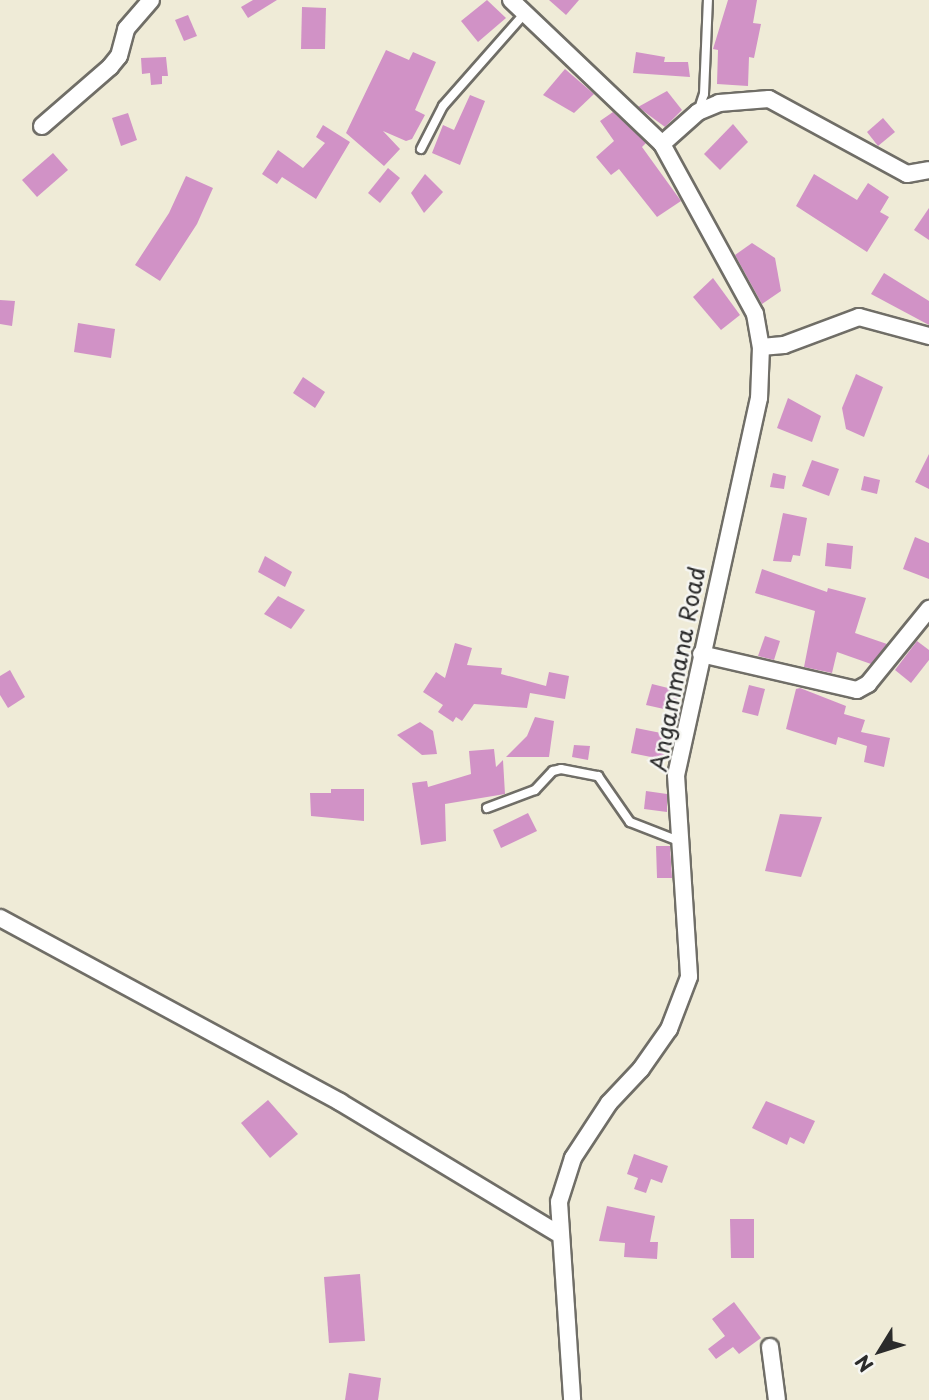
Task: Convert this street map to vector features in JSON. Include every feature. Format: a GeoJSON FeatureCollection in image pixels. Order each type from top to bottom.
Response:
{"type":"FeatureCollection","features":[{"type":"Feature","properties":{"kind":"street"},"geometry":{"type":"LineString","coordinates":[[42,126],[110,67],[119,56],[126,29],[151,0]]}},
{"type":"Feature","properties":{"kind":"street","name":"Angammana Road"},"geometry":{"type":"LineString","coordinates":[[511,0],[662,144],[755,314],[761,347],[759,398],[676,775],[689,976],[668,1029],[641,1069],[608,1103],[573,1158],[559,1202],[557,1233],[572,1400]]}},
{"type":"Feature","properties":{"kind":"street"},"geometry":{"type":"LineString","coordinates":[[662,144],[698,112],[719,103],[769,99],[907,174],[929,170]]}},
{"type":"Feature","properties":{"kind":"street"},"geometry":{"type":"LineString","coordinates":[[761,347],[784,345],[859,317],[929,336]]}},
{"type":"Feature","properties":{"kind":"street"},"geometry":{"type":"LineString","coordinates":[[701,654],[857,690],[868,684],[929,609]]}},
{"type":"Feature","properties":{"kind":"street"},"geometry":{"type":"LineString","coordinates":[[0,918],[340,1102],[557,1233]]}},
{"type":"Feature","properties":{"kind":"street"},"geometry":{"type":"LineString","coordinates":[[770,1346],[777,1400]]}},
{"type":"Feature","properties":{"kind":"lane"},"geometry":{"type":"LineString","coordinates":[[698,112],[704,94],[708,0]]}},
{"type":"Feature","properties":{"kind":"lane"},"geometry":{"type":"LineString","coordinates":[[421,149],[443,106],[525,13]]}},
{"type":"Feature","properties":{"kind":"lane"},"geometry":{"type":"LineString","coordinates":[[487,807],[535,790],[553,771],[598,776],[630,822],[679,841]]}},
{"type":"Feature","properties":{"kind":"building"},"geometry":{"type":"Polygon","coordinates":[[[253,0],[277,0],[248,18],[241,7],[253,0]]]}},
{"type":"Feature","properties":{"kind":"building"},"geometry":{"type":"Polygon","coordinates":[[[487,0],[506,18],[478,42],[461,21],[487,0]]]}},
{"type":"Feature","properties":{"kind":"building"},"geometry":{"type":"Polygon","coordinates":[[[549,0],[579,0],[566,15],[549,0]]]}},
{"type":"Feature","properties":{"kind":"building"},"geometry":{"type":"Polygon","coordinates":[[[728,0],[757,0],[753,23],[761,24],[754,58],[749,57],[748,86],[717,84],[718,50],[713,49],[728,0]]]}},
{"type":"Feature","properties":{"kind":"building"},"geometry":{"type":"Polygon","coordinates":[[[302,7],[326,8],[325,49],[301,49],[302,7]]]}},
{"type":"Feature","properties":{"kind":"building"},"geometry":{"type":"Polygon","coordinates":[[[188,15],[197,36],[184,41],[175,20],[188,15]]]}},
{"type":"Feature","properties":{"kind":"building"},"geometry":{"type":"Polygon","coordinates":[[[386,50],[409,60],[413,52],[436,62],[415,110],[425,115],[412,139],[406,141],[383,131],[400,149],[384,166],[346,133],[386,50]]]}},
{"type":"Feature","properties":{"kind":"building"},"geometry":{"type":"Polygon","coordinates":[[[636,52],[665,57],[664,62],[688,62],[690,77],[633,73],[636,52]]]}},
{"type":"Feature","properties":{"kind":"building"},"geometry":{"type":"Polygon","coordinates":[[[166,57],[168,76],[162,76],[162,84],[151,85],[150,73],[142,74],[141,58],[166,57]]]}},
{"type":"Feature","properties":{"kind":"building"},"geometry":{"type":"Polygon","coordinates":[[[565,69],[594,94],[574,113],[543,95],[565,69]]]}},
{"type":"Feature","properties":{"kind":"building"},"geometry":{"type":"Polygon","coordinates":[[[667,91],[682,110],[665,127],[638,107],[667,91]]]}},
{"type":"Feature","properties":{"kind":"building"},"geometry":{"type":"Polygon","coordinates":[[[470,95],[485,101],[460,165],[432,153],[443,125],[454,130],[470,95]]]}},
{"type":"Feature","properties":{"kind":"building"},"geometry":{"type":"Polygon","coordinates":[[[613,112],[646,143],[642,147],[681,201],[657,217],[619,169],[611,175],[596,157],[614,141],[600,121],[613,112]]]}},
{"type":"Feature","properties":{"kind":"building"},"geometry":{"type":"Polygon","coordinates":[[[128,113],[137,140],[121,146],[112,118],[128,113]]]}},
{"type":"Feature","properties":{"kind":"building"},"geometry":{"type":"Polygon","coordinates":[[[883,118],[895,132],[878,146],[867,132],[883,118]]]}},
{"type":"Feature","properties":{"kind":"building"},"geometry":{"type":"Polygon","coordinates":[[[733,124],[748,142],[720,170],[704,154],[733,124]]]}},
{"type":"Feature","properties":{"kind":"building"},"geometry":{"type":"Polygon","coordinates":[[[323,125],[350,142],[316,199],[282,177],[277,184],[262,174],[278,150],[303,168],[325,143],[316,137],[323,125]]]}},
{"type":"Feature","properties":{"kind":"building"},"geometry":{"type":"Polygon","coordinates":[[[53,153],[68,170],[37,197],[22,180],[53,153]]]}},
{"type":"Feature","properties":{"kind":"building"},"geometry":{"type":"Polygon","coordinates":[[[388,168],[400,178],[380,203],[368,193],[388,168]]]}},
{"type":"Feature","properties":{"kind":"building"},"geometry":{"type":"Polygon","coordinates":[[[425,174],[443,192],[424,213],[411,193],[425,174]]]}},
{"type":"Feature","properties":{"kind":"building"},"geometry":{"type":"Polygon","coordinates":[[[814,174],[857,200],[868,183],[889,197],[880,212],[889,217],[867,252],[796,206],[814,174]]]}},
{"type":"Feature","properties":{"kind":"building"},"geometry":{"type":"Polygon","coordinates":[[[186,176],[213,188],[197,224],[160,281],[135,265],[169,213],[186,176]]]}},
{"type":"Feature","properties":{"kind":"building"},"geometry":{"type":"Polygon","coordinates":[[[929,208],[929,240],[914,230],[929,208]]]}},
{"type":"Feature","properties":{"kind":"building"},"geometry":{"type":"Polygon","coordinates":[[[752,243],[775,258],[781,291],[762,304],[735,255],[752,243]]]}},
{"type":"Feature","properties":{"kind":"building"},"geometry":{"type":"Polygon","coordinates":[[[884,273],[929,301],[929,325],[871,294],[884,273]]]}},
{"type":"Feature","properties":{"kind":"building"},"geometry":{"type":"Polygon","coordinates":[[[713,278],[740,315],[721,330],[693,297],[713,278]]]}},
{"type":"Feature","properties":{"kind":"building"},"geometry":{"type":"Polygon","coordinates":[[[0,300],[15,301],[12,326],[0,324],[0,300]]]}},
{"type":"Feature","properties":{"kind":"building"},"geometry":{"type":"Polygon","coordinates":[[[78,323],[115,329],[111,358],[74,352],[78,323]]]}},
{"type":"Feature","properties":{"kind":"building"},"geometry":{"type":"Polygon","coordinates":[[[856,374],[883,387],[864,437],[846,429],[842,408],[856,374]]]}},
{"type":"Feature","properties":{"kind":"building"},"geometry":{"type":"Polygon","coordinates":[[[303,377],[325,392],[315,408],[293,393],[303,377]]]}},
{"type":"Feature","properties":{"kind":"building"},"geometry":{"type":"Polygon","coordinates":[[[788,398],[821,416],[812,442],[777,428],[788,398]]]}},
{"type":"Feature","properties":{"kind":"building"},"geometry":{"type":"Polygon","coordinates":[[[929,454],[929,489],[915,482],[929,454]]]}},
{"type":"Feature","properties":{"kind":"building"},"geometry":{"type":"Polygon","coordinates":[[[812,460],[839,469],[829,496],[802,486],[812,460]]]}},
{"type":"Feature","properties":{"kind":"building"},"geometry":{"type":"Polygon","coordinates":[[[773,473],[786,476],[784,489],[770,487],[773,473]]]}},
{"type":"Feature","properties":{"kind":"building"},"geometry":{"type":"Polygon","coordinates":[[[864,476],[880,480],[877,494],[861,490],[864,476]]]}},
{"type":"Feature","properties":{"kind":"building"},"geometry":{"type":"Polygon","coordinates":[[[783,513],[807,518],[800,556],[793,555],[791,562],[773,561],[783,513]]]}},
{"type":"Feature","properties":{"kind":"building"},"geometry":{"type":"Polygon","coordinates":[[[915,537],[929,543],[929,579],[903,569],[915,537]]]}},
{"type":"Feature","properties":{"kind":"building"},"geometry":{"type":"Polygon","coordinates":[[[827,543],[853,546],[851,569],[825,566],[827,543]]]}},
{"type":"Feature","properties":{"kind":"building"},"geometry":{"type":"Polygon","coordinates":[[[265,556],[292,572],[285,587],[258,572],[265,556]]]}},
{"type":"Feature","properties":{"kind":"building"},"geometry":{"type":"Polygon","coordinates":[[[762,569],[827,592],[828,588],[866,598],[855,633],[887,644],[871,664],[837,652],[832,673],[804,667],[815,611],[755,593],[762,569]]]}},
{"type":"Feature","properties":{"kind":"building"},"geometry":{"type":"Polygon","coordinates":[[[278,596],[305,610],[291,629],[264,614],[278,596]]]}},
{"type":"Feature","properties":{"kind":"building"},"geometry":{"type":"Polygon","coordinates":[[[765,636],[780,641],[774,660],[758,656],[765,636]]]}},
{"type":"Feature","properties":{"kind":"building"},"geometry":{"type":"Polygon","coordinates":[[[917,641],[929,650],[929,660],[911,683],[895,670],[917,641]]]}},
{"type":"Feature","properties":{"kind":"building"},"geometry":{"type":"Polygon","coordinates":[[[455,643],[472,648],[467,665],[502,668],[501,674],[546,686],[549,672],[569,676],[565,699],[530,693],[527,708],[474,704],[462,721],[456,717],[453,722],[438,712],[443,705],[423,692],[436,672],[445,678],[455,643]]]}},
{"type":"Feature","properties":{"kind":"building"},"geometry":{"type":"Polygon","coordinates":[[[10,670],[25,697],[8,708],[0,695],[0,676],[10,670]]]}},
{"type":"Feature","properties":{"kind":"building"},"geometry":{"type":"Polygon","coordinates":[[[652,684],[680,691],[673,711],[646,705],[652,684]]]}},
{"type":"Feature","properties":{"kind":"building"},"geometry":{"type":"Polygon","coordinates":[[[749,685],[765,689],[758,716],[742,712],[749,685]]]}},
{"type":"Feature","properties":{"kind":"building"},"geometry":{"type":"Polygon","coordinates":[[[800,688],[846,706],[844,714],[865,720],[861,732],[890,738],[884,767],[864,762],[867,746],[838,737],[836,745],[786,729],[796,689],[800,688]]]}},
{"type":"Feature","properties":{"kind":"building"},"geometry":{"type":"Polygon","coordinates":[[[535,717],[554,721],[549,757],[506,757],[527,736],[535,717]]]}},
{"type":"Feature","properties":{"kind":"building"},"geometry":{"type":"Polygon","coordinates":[[[420,722],[433,731],[437,754],[422,755],[397,735],[420,722]]]}},
{"type":"Feature","properties":{"kind":"building"},"geometry":{"type":"Polygon","coordinates":[[[636,728],[671,735],[666,760],[631,753],[636,728]]]}},
{"type":"Feature","properties":{"kind":"building"},"geometry":{"type":"Polygon","coordinates":[[[574,745],[590,746],[588,760],[572,757],[574,745]]]}},
{"type":"Feature","properties":{"kind":"building"},"geometry":{"type":"Polygon","coordinates":[[[494,749],[496,767],[503,760],[505,794],[445,804],[446,841],[421,845],[412,783],[427,781],[428,787],[471,774],[469,751],[494,749]]]}},
{"type":"Feature","properties":{"kind":"building"},"geometry":{"type":"Polygon","coordinates":[[[331,789],[364,789],[364,821],[311,816],[310,793],[331,793],[331,789]]]}},
{"type":"Feature","properties":{"kind":"building"},"geometry":{"type":"Polygon","coordinates":[[[646,791],[667,794],[667,812],[644,809],[646,791]]]}},
{"type":"Feature","properties":{"kind":"building"},"geometry":{"type":"Polygon","coordinates":[[[528,813],[537,831],[501,848],[493,830],[528,813]]]}},
{"type":"Feature","properties":{"kind":"building"},"geometry":{"type":"Polygon","coordinates":[[[780,814],[822,817],[801,877],[765,871],[780,814]]]}},
{"type":"Feature","properties":{"kind":"building"},"geometry":{"type":"Polygon","coordinates":[[[656,846],[670,846],[672,878],[657,878],[656,846]]]}},
{"type":"Feature","properties":{"kind":"building"},"geometry":{"type":"Polygon","coordinates":[[[268,1100],[298,1134],[270,1158],[241,1123],[268,1100]]]}},
{"type":"Feature","properties":{"kind":"building"},"geometry":{"type":"Polygon","coordinates":[[[766,1101],[815,1121],[804,1144],[790,1137],[787,1145],[752,1128],[766,1101]]]}},
{"type":"Feature","properties":{"kind":"building"},"geometry":{"type":"Polygon","coordinates":[[[634,1154],[668,1166],[662,1183],[651,1179],[646,1193],[634,1189],[638,1178],[627,1174],[634,1154]]]}},
{"type":"Feature","properties":{"kind":"building"},"geometry":{"type":"Polygon","coordinates":[[[607,1206],[655,1216],[650,1242],[658,1242],[657,1259],[624,1257],[625,1243],[599,1241],[607,1206]]]}},
{"type":"Feature","properties":{"kind":"building"},"geometry":{"type":"Polygon","coordinates":[[[730,1219],[754,1219],[754,1258],[731,1258],[730,1219]]]}},
{"type":"Feature","properties":{"kind":"building"},"geometry":{"type":"Polygon","coordinates":[[[360,1274],[365,1341],[329,1343],[324,1277],[360,1274]]]}},
{"type":"Feature","properties":{"kind":"building"},"geometry":{"type":"Polygon","coordinates":[[[734,1302],[761,1338],[739,1354],[733,1347],[716,1359],[708,1349],[725,1336],[712,1319],[734,1302]]]}},
{"type":"Feature","properties":{"kind":"building"},"geometry":{"type":"Polygon","coordinates":[[[349,1373],[381,1378],[378,1400],[345,1400],[349,1373]]]}}]}
